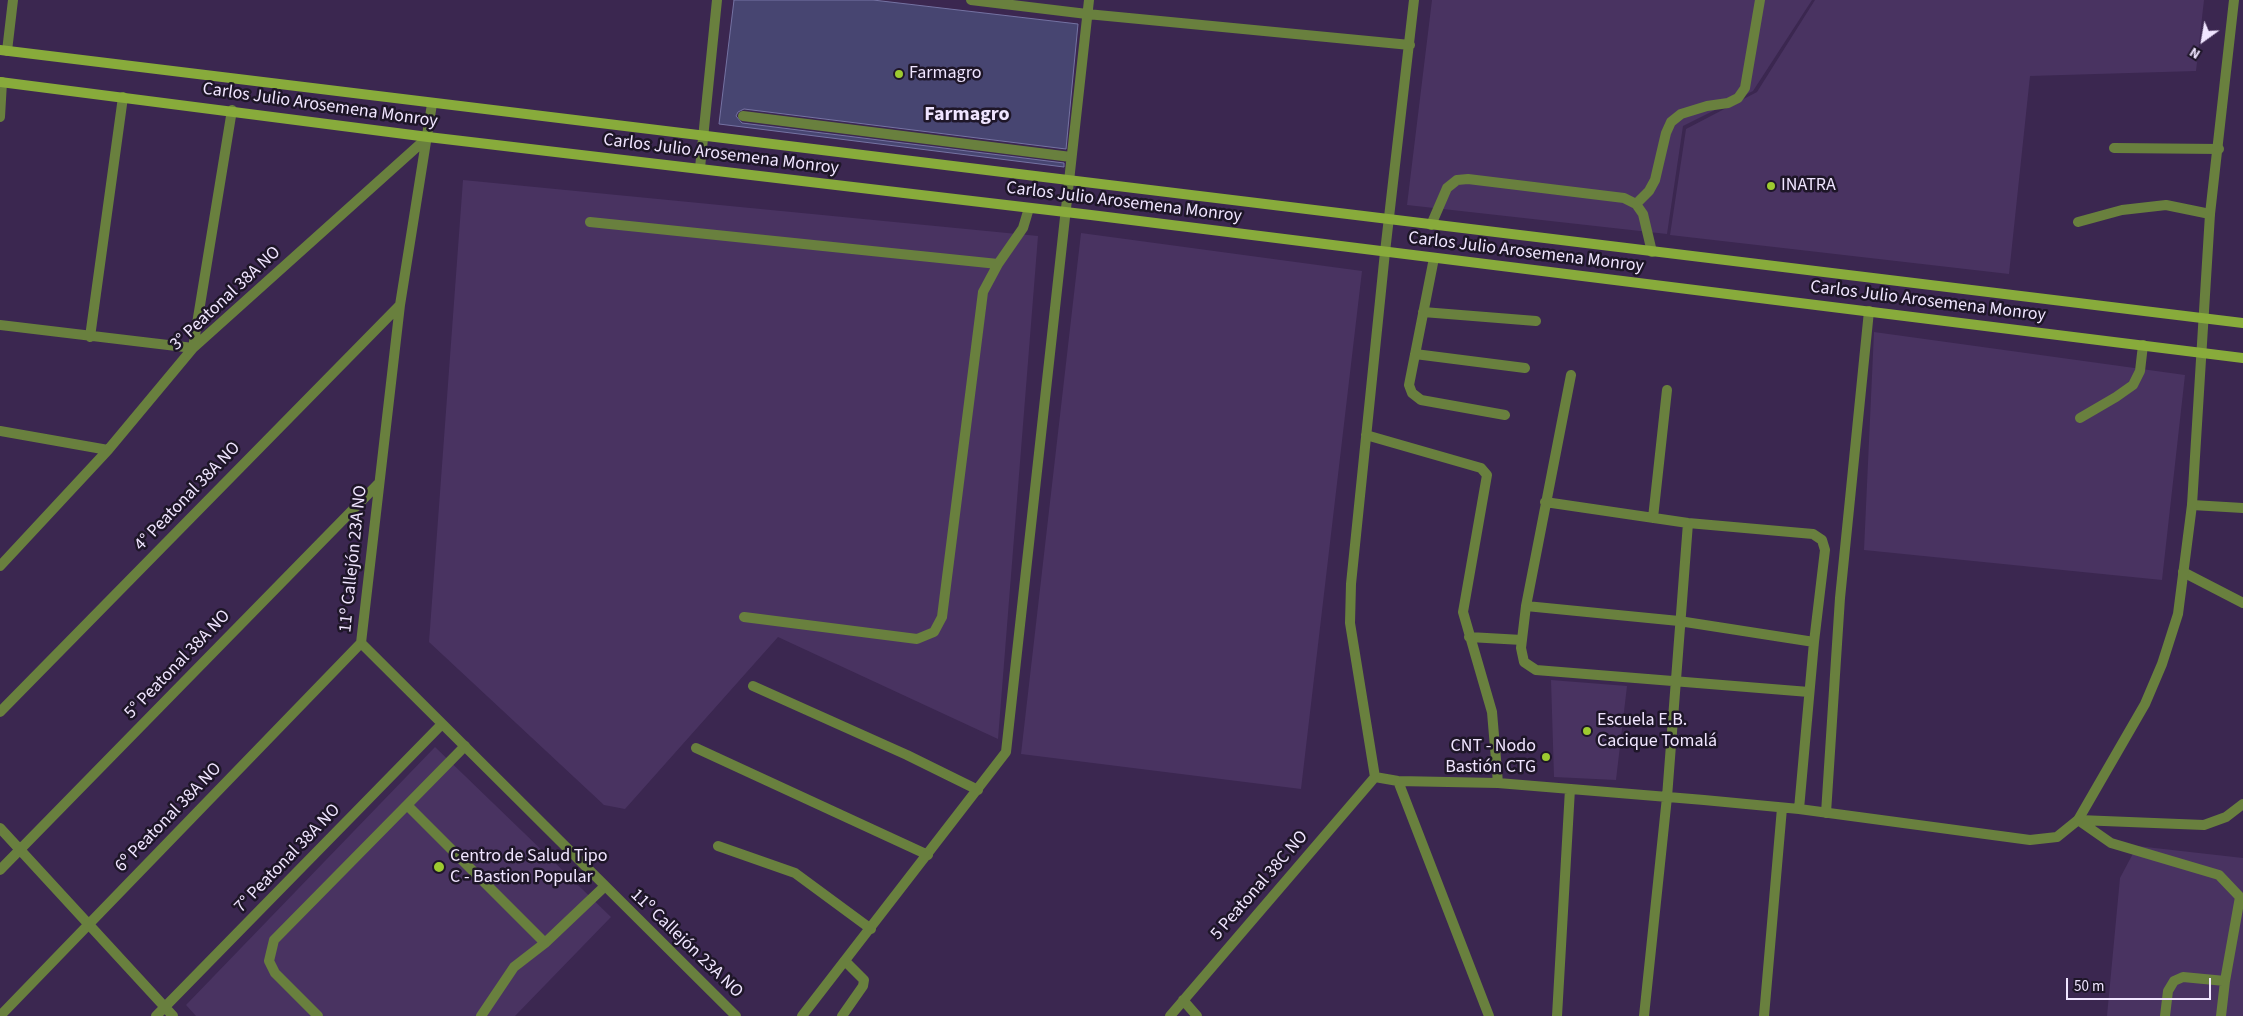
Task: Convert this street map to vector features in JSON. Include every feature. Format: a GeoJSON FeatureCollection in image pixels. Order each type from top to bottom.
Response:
{"type":"FeatureCollection","features":[{"type":"Feature","properties":{"kind":"main road","name":"Carlos Julio Arosemena Monroy"},"geometry":{"type":"LineString","coordinates":[[4,50],[432,104],[2243,323]]}},
{"type":"Feature","properties":{"kind":"main road","name":"Carlos Julio Arosemena Monroy"},"geometry":{"type":"LineString","coordinates":[[1,82],[232,110],[428,137],[1029,208],[2243,358]]}},
{"type":"Feature","properties":{"kind":"street"},"geometry":{"type":"LineString","coordinates":[[4,50],[13,0]]}},
{"type":"Feature","properties":{"kind":"street"},"geometry":{"type":"LineString","coordinates":[[700,168],[717,0]]}},
{"type":"Feature","properties":{"kind":"street"},"geometry":{"type":"LineString","coordinates":[[971,0],[1087,14],[1410,45]]}},
{"type":"Feature","properties":{"kind":"street"},"geometry":{"type":"LineString","coordinates":[[802,1016],[1006,752],[1089,0]]}},
{"type":"Feature","properties":{"kind":"street"},"geometry":{"type":"LineString","coordinates":[[1414,0],[1350,584],[1350,623],[1375,777],[1398,781],[1498,783],[1799,809],[2030,840],[2057,837],[2078,820],[2145,704],[2162,664],[2178,614],[2192,505],[2210,214],[2219,149],[2234,0]]}},
{"type":"Feature","properties":{"kind":"street"},"geometry":{"type":"LineString","coordinates":[[1636,204],[1649,191],[1655,180],[1666,133],[1671,122],[1680,114],[1707,106],[1728,103],[1738,98],[1745,88],[1760,0]]}},
{"type":"Feature","properties":{"kind":"street"},"geometry":{"type":"LineString","coordinates":[[0,117],[1,82]]}},
{"type":"Feature","properties":{"kind":"street"},"geometry":{"type":"LineString","coordinates":[[90,337],[123,97]]}},
{"type":"Feature","properties":{"kind":"street","name":"11º Callejón 23A NO"},"geometry":{"type":"LineString","coordinates":[[432,104],[400,305],[361,643],[604,887],[736,1016]]}},
{"type":"Feature","properties":{"kind":"street"},"geometry":{"type":"LineString","coordinates":[[0,325],[193,348],[232,110]]}},
{"type":"Feature","properties":{"kind":"street"},"geometry":{"type":"LineString","coordinates":[[743,116],[1071,158]]}},
{"type":"Feature","properties":{"kind":"street","name":"3° Peatonal 38A NO"},"geometry":{"type":"LineString","coordinates":[[0,566],[108,450],[193,348],[428,137]]}},
{"type":"Feature","properties":{"kind":"street"},"geometry":{"type":"LineString","coordinates":[[2114,148],[2219,149]]}},
{"type":"Feature","properties":{"kind":"street"},"geometry":{"type":"LineString","coordinates":[[1431,225],[1448,188],[1457,180],[1468,179],[1624,198],[1636,204],[1643,214],[1652,252]]}},
{"type":"Feature","properties":{"kind":"street"},"geometry":{"type":"LineString","coordinates":[[2078,222],[2122,210],[2166,205],[2210,214]]}},
{"type":"Feature","properties":{"kind":"street"},"geometry":{"type":"LineString","coordinates":[[744,617],[917,639],[934,632],[942,617],[983,292],[998,264],[1023,228],[1029,208]]}},
{"type":"Feature","properties":{"kind":"street"},"geometry":{"type":"LineString","coordinates":[[590,222],[998,264]]}},
{"type":"Feature","properties":{"kind":"street"},"geometry":{"type":"LineString","coordinates":[[1434,258],[1409,385],[1412,393],[1421,400],[1505,415]]}},
{"type":"Feature","properties":{"kind":"street","name":"4° Peatonal 38A NO"},"geometry":{"type":"LineString","coordinates":[[0,712],[400,305]]}},
{"type":"Feature","properties":{"kind":"street"},"geometry":{"type":"LineString","coordinates":[[1826,813],[1840,598],[1869,311]]}},
{"type":"Feature","properties":{"kind":"street"},"geometry":{"type":"LineString","coordinates":[[1423,312],[1536,321]]}},
{"type":"Feature","properties":{"kind":"street"},"geometry":{"type":"LineString","coordinates":[[2080,418],[2133,385],[2140,371],[2143,345]]}},
{"type":"Feature","properties":{"kind":"street"},"geometry":{"type":"LineString","coordinates":[[1415,354],[1525,368]]}},
{"type":"Feature","properties":{"kind":"street"},"geometry":{"type":"LineString","coordinates":[[1571,375],[1526,606],[1521,648],[1524,662],[1536,670],[1809,692]]}},
{"type":"Feature","properties":{"kind":"street"},"geometry":{"type":"LineString","coordinates":[[1653,518],[1666,390]]}},
{"type":"Feature","properties":{"kind":"street"},"geometry":{"type":"LineString","coordinates":[[0,431],[108,450]]}},
{"type":"Feature","properties":{"kind":"street"},"geometry":{"type":"LineString","coordinates":[[1366,435],[1484,470],[1487,478],[1463,612],[1492,712],[1498,783]]}},
{"type":"Feature","properties":{"kind":"street","name":"5° Peatonal 38A NO"},"geometry":{"type":"LineString","coordinates":[[0,870],[379,483]]}},
{"type":"Feature","properties":{"kind":"street"},"geometry":{"type":"LineString","coordinates":[[1545,502],[1688,523],[1813,534],[1822,540],[1825,550],[1814,642],[1799,809]]}},
{"type":"Feature","properties":{"kind":"street"},"geometry":{"type":"LineString","coordinates":[[2192,505],[2243,508]]}},
{"type":"Feature","properties":{"kind":"street"},"geometry":{"type":"LineString","coordinates":[[1644,1016],[1668,797],[1674,682],[1688,523]]}},
{"type":"Feature","properties":{"kind":"street"},"geometry":{"type":"LineString","coordinates":[[2183,572],[2243,603]]}},
{"type":"Feature","properties":{"kind":"street"},"geometry":{"type":"LineString","coordinates":[[1526,606],[1679,621],[1814,642]]}},
{"type":"Feature","properties":{"kind":"street"},"geometry":{"type":"LineString","coordinates":[[1469,637],[1522,640]]}},
{"type":"Feature","properties":{"kind":"street","name":"6º Peatonal 38A NO"},"geometry":{"type":"LineString","coordinates":[[0,1016],[361,643]]}},
{"type":"Feature","properties":{"kind":"street"},"geometry":{"type":"LineString","coordinates":[[753,686],[907,755],[978,790]]}},
{"type":"Feature","properties":{"kind":"street","name":"7° Peatonal 38A NO"},"geometry":{"type":"LineString","coordinates":[[156,1016],[442,724]]}},
{"type":"Feature","properties":{"kind":"street"},"geometry":{"type":"LineString","coordinates":[[318,1016],[275,973],[269,961],[274,940],[465,746]]}},
{"type":"Feature","properties":{"kind":"street"},"geometry":{"type":"LineString","coordinates":[[696,748],[928,855]]}},
{"type":"Feature","properties":{"kind":"street","name":"5 Peatonal 38C NO"},"geometry":{"type":"LineString","coordinates":[[1170,1016],[1375,777]]}},
{"type":"Feature","properties":{"kind":"street"},"geometry":{"type":"LineString","coordinates":[[1398,781],[1489,1016]]}},
{"type":"Feature","properties":{"kind":"street"},"geometry":{"type":"LineString","coordinates":[[1557,1016],[1570,789]]}},
{"type":"Feature","properties":{"kind":"street"},"geometry":{"type":"LineString","coordinates":[[2078,820],[2204,825],[2226,817],[2243,804]]}},
{"type":"Feature","properties":{"kind":"street"},"geometry":{"type":"LineString","coordinates":[[408,805],[545,943]]}},
{"type":"Feature","properties":{"kind":"street"},"geometry":{"type":"LineString","coordinates":[[1764,1016],[1782,808]]}},
{"type":"Feature","properties":{"kind":"street"},"geometry":{"type":"LineString","coordinates":[[2078,820],[2111,843],[2218,875],[2242,897],[2225,981],[2221,1016]]}},
{"type":"Feature","properties":{"kind":"street"},"geometry":{"type":"LineString","coordinates":[[0,828],[173,1016]]}},
{"type":"Feature","properties":{"kind":"street"},"geometry":{"type":"LineString","coordinates":[[718,846],[796,873],[871,929]]}},
{"type":"Feature","properties":{"kind":"street"},"geometry":{"type":"LineString","coordinates":[[481,1016],[514,967],[545,943],[604,887]]}},
{"type":"Feature","properties":{"kind":"street"},"geometry":{"type":"LineString","coordinates":[[842,1016],[864,986],[864,980],[845,961]]}},
{"type":"Feature","properties":{"kind":"street"},"geometry":{"type":"LineString","coordinates":[[2164,1016],[2168,991],[2174,981],[2183,978],[2225,981]]}},
{"type":"Feature","properties":{"kind":"street"},"geometry":{"type":"LineString","coordinates":[[1183,1000],[1197,1016]]}},
{"type":"Feature","properties":{"kind":"shaded area"},"geometry":{"type":"Polygon","coordinates":[[[1432,0],[1812,0],[1753,91],[1683,126],[1667,234],[1407,205],[1432,0]]]}},
{"type":"Feature","properties":{"kind":"shaded area","name":"INATRA"},"geometry":{"type":"Polygon","coordinates":[[[1815,0],[2204,0],[2196,71],[2030,76],[2009,274],[1670,235],[1686,129],[1757,92],[1815,0]]]}},
{"type":"Feature","properties":{"kind":"shaded area"},"geometry":{"type":"Polygon","coordinates":[[[463,180],[1038,236],[998,739],[778,637],[625,809],[604,805],[429,642],[463,180]]]}},
{"type":"Feature","properties":{"kind":"shaded area"},"geometry":{"type":"Polygon","coordinates":[[[1081,233],[1362,271],[1301,789],[1021,754],[1081,233]]]}},
{"type":"Feature","properties":{"kind":"shaded area"},"geometry":{"type":"Polygon","coordinates":[[[1874,332],[2185,375],[2162,580],[1864,550],[1874,332]]]}},
{"type":"Feature","properties":{"kind":"shaded area","name":"Escuela E.B. Cacique Tomalá"},"geometry":{"type":"Polygon","coordinates":[[[1551,680],[1627,686],[1616,780],[1554,777],[1551,680]]]}},
{"type":"Feature","properties":{"kind":"shaded area","name":"Centro de Salud Tipo C - Bastion Popular"},"geometry":{"type":"Polygon","coordinates":[[[435,747],[611,917],[515,1016],[196,1016],[186,1005],[435,747]]]}},
{"type":"Feature","properties":{"kind":"shaded area"},"geometry":{"type":"Polygon","coordinates":[[[2137,846],[2243,858],[2243,1016],[2107,1016],[2120,878],[2137,846]]]}},
{"type":"Feature","properties":{"kind":"building","name":"Farmagro"},"geometry":{"type":"Polygon","coordinates":[[[734,0],[873,0],[1078,24],[1066,149],[744,109],[738,112],[736,116],[742,123],[1064,163],[1064,167],[719,124],[734,0]]]}},
{"type":"Feature","properties":{"kind":"place","name":"Farmagro"},"geometry":{"type":"Point","coordinates":[899,74]}},
{"type":"Feature","properties":{"kind":"place","name":"INATRA"},"geometry":{"type":"Point","coordinates":[1771,186]}},
{"type":"Feature","properties":{"kind":"place","name":"Escuela E.B. Cacique Tomalá"},"geometry":{"type":"Point","coordinates":[1587,731]}},
{"type":"Feature","properties":{"kind":"place","name":"CNT - Nodo Bastión CTG"},"geometry":{"type":"Point","coordinates":[1546,757]}},
{"type":"Feature","properties":{"kind":"place","name":"Centro de Salud Tipo C - Bastion Popular"},"geometry":{"type":"Point","coordinates":[439,867]}},
{"type":"Feature","properties":{"kind":"district","name":"Farmagro"},"geometry":{"type":"Point","coordinates":[967,116]}}]}
